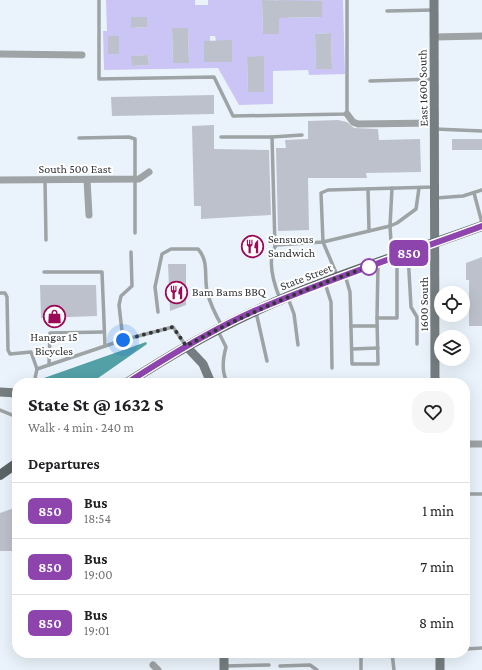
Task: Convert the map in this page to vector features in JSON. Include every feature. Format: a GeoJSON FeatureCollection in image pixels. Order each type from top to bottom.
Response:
{"type":"FeatureCollection","features":[{"type":"Feature","properties":{"kind":"main road","name":"State Street"},"geometry":{"type":"LineString","coordinates":[[135,378],[186,346],[220,328],[284,298],[482,226]]}},
{"type":"Feature","properties":{"kind":"main road"},"geometry":{"type":"LineString","coordinates":[[0,475],[12,467]]}},
{"type":"Feature","properties":{"kind":"street","name":"East 1600 South"},"geometry":{"type":"LineString","coordinates":[[434,0],[435,176]]}},
{"type":"Feature","properties":{"kind":"street"},"geometry":{"type":"LineString","coordinates":[[434,37],[482,36]]}},
{"type":"Feature","properties":{"kind":"street"},"geometry":{"type":"LineString","coordinates":[[0,54],[82,55]]}},
{"type":"Feature","properties":{"kind":"street"},"geometry":{"type":"LineString","coordinates":[[347,114],[353,122],[358,124],[435,126]]}},
{"type":"Feature","properties":{"kind":"street","name":"South 500 East"},"geometry":{"type":"LineString","coordinates":[[0,180],[139,179],[149,172]]}},
{"type":"Feature","properties":{"kind":"street","name":"1600 South"},"geometry":{"type":"LineString","coordinates":[[435,176],[435,378]]}},
{"type":"Feature","properties":{"kind":"street"},"geometry":{"type":"LineString","coordinates":[[87,180],[89,215]]}},
{"type":"Feature","properties":{"kind":"street"},"geometry":{"type":"LineString","coordinates":[[186,346],[203,364],[209,378]]}},
{"type":"Feature","properties":{"kind":"street"},"geometry":{"type":"LineString","coordinates":[[0,392],[12,393]]}},
{"type":"Feature","properties":{"kind":"street"},"geometry":{"type":"LineString","coordinates":[[470,444],[482,444]]}},
{"type":"Feature","properties":{"kind":"street"},"geometry":{"type":"LineString","coordinates":[[440,658],[440,670]]}},
{"type":"Feature","properties":{"kind":"lane"},"geometry":{"type":"LineString","coordinates":[[99,0],[99,79],[214,77],[233,116],[347,114],[346,0]]}},
{"type":"Feature","properties":{"kind":"lane"},"geometry":{"type":"LineString","coordinates":[[387,11],[434,10]]}},
{"type":"Feature","properties":{"kind":"lane"},"geometry":{"type":"LineString","coordinates":[[370,81],[435,79]]}},
{"type":"Feature","properties":{"kind":"lane"},"geometry":{"type":"LineString","coordinates":[[435,126],[482,131]]}},
{"type":"Feature","properties":{"kind":"lane"},"geometry":{"type":"LineString","coordinates":[[221,137],[272,137],[302,135]]}},
{"type":"Feature","properties":{"kind":"lane"},"geometry":{"type":"LineString","coordinates":[[272,137],[275,247],[272,278],[294,314],[298,345]]}},
{"type":"Feature","properties":{"kind":"lane"},"geometry":{"type":"LineString","coordinates":[[79,138],[134,138],[136,146],[135,233]]}},
{"type":"Feature","properties":{"kind":"lane"},"geometry":{"type":"LineString","coordinates":[[45,180],[46,240]]}},
{"type":"Feature","properties":{"kind":"lane"},"geometry":{"type":"LineString","coordinates":[[378,264],[378,364],[352,364],[350,292],[323,242],[321,193],[328,190],[435,187]]}},
{"type":"Feature","properties":{"kind":"lane"},"geometry":{"type":"LineString","coordinates":[[378,318],[397,318],[395,258],[390,226],[392,188]]}},
{"type":"Feature","properties":{"kind":"lane"},"geometry":{"type":"LineString","coordinates":[[275,247],[276,245],[323,242],[390,226],[397,223],[416,209],[419,188]]}},
{"type":"Feature","properties":{"kind":"lane"},"geometry":{"type":"LineString","coordinates":[[368,189],[369,230]]}},
{"type":"Feature","properties":{"kind":"lane"},"geometry":{"type":"LineString","coordinates":[[435,198],[474,194],[482,190]]}},
{"type":"Feature","properties":{"kind":"lane"},"geometry":{"type":"LineString","coordinates":[[474,194],[482,223]]}},
{"type":"Feature","properties":{"kind":"lane"},"geometry":{"type":"LineString","coordinates":[[158,312],[155,287],[162,254],[171,249],[198,249],[204,256],[207,290],[212,310],[226,347],[224,357],[224,378]]}},
{"type":"Feature","properties":{"kind":"lane"},"geometry":{"type":"LineString","coordinates":[[123,340],[119,305],[121,296],[132,286],[131,252]]}},
{"type":"Feature","properties":{"kind":"lane"},"geometry":{"type":"LineString","coordinates":[[408,253],[411,307],[417,317],[417,344]]}},
{"type":"Feature","properties":{"kind":"lane"},"geometry":{"type":"LineString","coordinates":[[44,272],[102,272],[103,332],[105,346]]}},
{"type":"Feature","properties":{"kind":"lane"},"geometry":{"type":"LineString","coordinates":[[325,283],[331,302],[332,368]]}},
{"type":"Feature","properties":{"kind":"lane"},"geometry":{"type":"LineString","coordinates":[[0,293],[5,293],[7,297],[8,350],[10,354],[31,352],[37,369],[35,378]]}},
{"type":"Feature","properties":{"kind":"lane"},"geometry":{"type":"LineString","coordinates":[[255,311],[267,361]]}},
{"type":"Feature","properties":{"kind":"lane"},"geometry":{"type":"LineString","coordinates":[[351,326],[378,326]]}},
{"type":"Feature","properties":{"kind":"lane"},"geometry":{"type":"LineString","coordinates":[[37,369],[123,340],[173,327],[186,346]]}},
{"type":"Feature","properties":{"kind":"lane"},"geometry":{"type":"LineString","coordinates":[[49,365],[50,333],[103,332]]}},
{"type":"Feature","properties":{"kind":"lane"},"geometry":{"type":"LineString","coordinates":[[352,349],[378,348]]}},
{"type":"Feature","properties":{"kind":"lane"},"geometry":{"type":"LineString","coordinates":[[0,410],[12,415]]}},
{"type":"Feature","properties":{"kind":"lane"},"geometry":{"type":"LineString","coordinates":[[470,494],[482,494]]}},
{"type":"Feature","properties":{"kind":"lane"},"geometry":{"type":"LineString","coordinates":[[470,649],[482,648]]}},
{"type":"Feature","properties":{"kind":"lane"},"geometry":{"type":"LineString","coordinates":[[361,658],[361,670]]}},
{"type":"Feature","properties":{"kind":"lane"},"geometry":{"type":"LineString","coordinates":[[393,658],[394,670]]}},
{"type":"Feature","properties":{"kind":"lane"},"geometry":{"type":"LineString","coordinates":[[224,668],[269,665]]}},
{"type":"Feature","properties":{"kind":"lane"},"geometry":{"type":"LineString","coordinates":[[280,666],[310,665],[317,670]]}},
{"type":"Feature","properties":{"kind":"shaded area"},"geometry":{"type":"Polygon","coordinates":[[[106,0],[195,0],[195,5],[208,5],[208,0],[262,0],[263,34],[279,33],[278,0],[343,0],[345,74],[309,75],[308,70],[273,71],[273,104],[239,105],[218,68],[104,70],[103,31],[107,31],[106,0]],[[287,1],[287,18],[322,17],[322,1],[287,1]],[[131,17],[131,28],[147,27],[147,17],[131,17]],[[172,28],[173,63],[189,63],[188,28],[172,28]],[[331,33],[315,34],[316,69],[332,69],[331,33]],[[210,36],[210,41],[204,41],[204,62],[232,62],[232,41],[216,41],[215,36],[210,36]],[[148,55],[132,56],[132,66],[149,65],[148,55]],[[247,57],[248,92],[264,92],[263,57],[247,57]]]}},
{"type":"Feature","properties":{"kind":"water"},"geometry":{"type":"Polygon","coordinates":[[[146,342],[147,344],[98,378],[44,378],[146,342]]]}},
{"type":"Feature","properties":{"kind":"building"},"geometry":{"type":"Polygon","coordinates":[[[262,0],[322,1],[322,17],[279,18],[279,34],[263,34],[262,0]]]}},
{"type":"Feature","properties":{"kind":"building"},"geometry":{"type":"Polygon","coordinates":[[[131,17],[147,17],[147,27],[131,28],[131,17]]]}},
{"type":"Feature","properties":{"kind":"building"},"geometry":{"type":"Polygon","coordinates":[[[172,28],[188,28],[189,63],[173,63],[172,28]]]}},
{"type":"Feature","properties":{"kind":"building"},"geometry":{"type":"Polygon","coordinates":[[[331,33],[332,69],[316,69],[315,34],[331,33]]]}},
{"type":"Feature","properties":{"kind":"building"},"geometry":{"type":"Polygon","coordinates":[[[108,36],[119,36],[119,54],[108,54],[108,36]]]}},
{"type":"Feature","properties":{"kind":"building"},"geometry":{"type":"Polygon","coordinates":[[[232,40],[232,62],[204,62],[204,41],[232,40]]]}},
{"type":"Feature","properties":{"kind":"building"},"geometry":{"type":"Polygon","coordinates":[[[148,55],[149,65],[132,66],[131,56],[148,55]]]}},
{"type":"Feature","properties":{"kind":"building"},"geometry":{"type":"Polygon","coordinates":[[[264,56],[264,92],[248,92],[247,57],[264,56]]]}},
{"type":"Feature","properties":{"kind":"building"},"geometry":{"type":"Polygon","coordinates":[[[214,95],[214,114],[112,116],[111,97],[214,95]]]}},
{"type":"Feature","properties":{"kind":"building"},"geometry":{"type":"Polygon","coordinates":[[[338,120],[347,122],[354,128],[378,129],[379,140],[420,139],[421,172],[366,173],[367,178],[308,178],[309,230],[278,231],[276,148],[286,148],[285,140],[308,139],[308,121],[338,120]]]}},
{"type":"Feature","properties":{"kind":"building"},"geometry":{"type":"Polygon","coordinates":[[[214,125],[214,149],[269,150],[271,215],[201,219],[201,206],[194,206],[192,126],[214,125]]]}},
{"type":"Feature","properties":{"kind":"building"},"geometry":{"type":"Polygon","coordinates":[[[452,139],[482,139],[482,150],[452,150],[452,139]]]}},
{"type":"Feature","properties":{"kind":"building"},"geometry":{"type":"Polygon","coordinates":[[[482,257],[482,326],[469,326],[470,286],[469,280],[466,280],[466,263],[482,257]]]}},
{"type":"Feature","properties":{"kind":"building","name":"Bam Bams BBQ"},"geometry":{"type":"Polygon","coordinates":[[[168,264],[186,264],[186,305],[170,311],[168,264]]]}},
{"type":"Feature","properties":{"kind":"building"},"geometry":{"type":"Polygon","coordinates":[[[40,285],[96,285],[97,316],[41,318],[40,285]]]}},
{"type":"Feature","properties":{"kind":"building"},"geometry":{"type":"Polygon","coordinates":[[[12,509],[12,551],[0,551],[0,513],[12,509]]]}},
{"type":"Feature","properties":{"kind":"bus line","name":"850"},"geometry":{"type":"LineString","coordinates":[[135,378],[186,346],[222,326],[253,312],[292,295],[482,226]]}},
{"type":"Feature","properties":{"kind":"place","name":"Sensuous Sandwich"},"geometry":{"type":"Point","coordinates":[253,246]}},
{"type":"Feature","properties":{"kind":"place","name":"Bam Bams BBQ"},"geometry":{"type":"Point","coordinates":[177,292]}},
{"type":"Feature","properties":{"kind":"place","name":"Hangar 15 Bicycles"},"geometry":{"type":"Point","coordinates":[54,316]}},
{"type":"Feature","properties":{"kind":"route"},"geometry":{"type":"LineString","coordinates":[[123,340],[173,327],[186,346],[222,326],[292,295],[369,267]]}}]}
